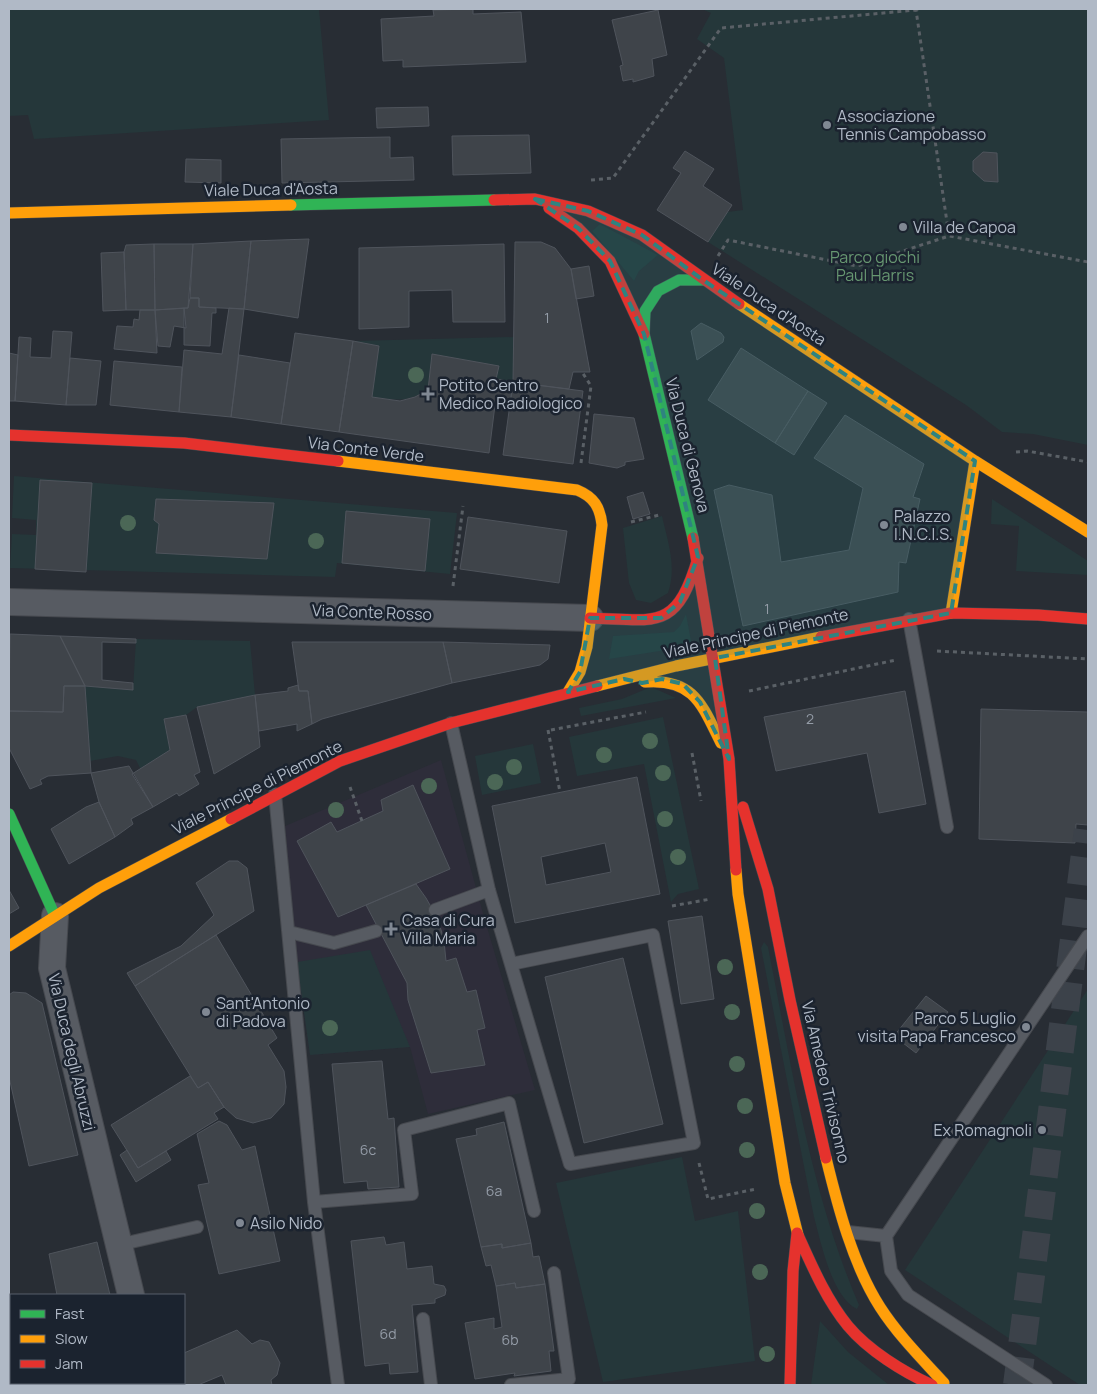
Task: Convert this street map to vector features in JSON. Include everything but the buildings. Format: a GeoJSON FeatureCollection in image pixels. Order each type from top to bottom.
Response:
{"type":"FeatureCollection","features":[{"type":"Feature","properties":{"kind":"main road","name":"Viale Duca d'Aosta"},"geometry":{"type":"LineString","coordinates":[[9,212],[535,199],[588,211],[642,234],[703,280],[975,461],[1088,532]]}},
{"type":"Feature","properties":{"kind":"main road"},"geometry":{"type":"LineString","coordinates":[[535,199],[578,228],[610,261],[644,334]]}},
{"type":"Feature","properties":{"kind":"main road","name":"Via Duca di Genova"},"geometry":{"type":"LineString","coordinates":[[703,280],[679,280],[658,291],[645,311],[644,334],[698,557],[715,658]]}},
{"type":"Feature","properties":{"kind":"main road","name":"Via Conte Verde"},"geometry":{"type":"LineString","coordinates":[[9,435],[184,443],[577,490],[594,498],[600,508],[602,525],[590,618]]}},
{"type":"Feature","properties":{"kind":"main road"},"geometry":{"type":"LineString","coordinates":[[951,613],[975,461]]}},
{"type":"Feature","properties":{"kind":"main road","name":"Via Conte Rosso"},"geometry":{"type":"LineString","coordinates":[[590,618],[661,618],[680,602],[692,581],[698,557]]}},
{"type":"Feature","properties":{"kind":"main road","name":"Viale Principe di Piemonte"},"geometry":{"type":"LineString","coordinates":[[9,946],[99,888],[340,761],[451,722],[568,692],[715,658],[909,618],[951,613],[1038,615],[1088,619]]}},
{"type":"Feature","properties":{"kind":"main road"},"geometry":{"type":"LineString","coordinates":[[568,692],[580,672],[590,618]]}},
{"type":"Feature","properties":{"kind":"main road","name":"Via Amedeo Trivisonno"},"geometry":{"type":"LineString","coordinates":[[715,658],[729,759],[738,894],[786,1183],[797,1233],[821,1284],[848,1326],[874,1349],[919,1379],[932,1385]]}},
{"type":"Feature","properties":{"kind":"main road","name":"Via Amedeo Trivisonno"},"geometry":{"type":"LineString","coordinates":[[624,679],[642,683],[662,679],[683,684],[700,702],[729,759],[768,888],[790,1000],[836,1200],[862,1273],[880,1307],[905,1341],[947,1385]]}},
{"type":"Feature","properties":{"kind":"main road","name":"Via Duca degli Abruzzi"},"geometry":{"type":"LineString","coordinates":[[9,814],[55,916]]}},
{"type":"Feature","properties":{"kind":"main road","name":"Via Amedeo Trivisonno"},"geometry":{"type":"LineString","coordinates":[[790,1385],[793,1271],[797,1233]]}},
{"type":"Feature","properties":{"kind":"street","name":"Via Conte Rosso"},"geometry":{"type":"LineString","coordinates":[[9,602],[590,618]]}},
{"type":"Feature","properties":{"kind":"street","name":"Via Duca degli Abruzzi"},"geometry":{"type":"LineString","coordinates":[[55,916],[52,968],[131,1294]]}},
{"type":"Feature","properties":{"kind":"street"},"geometry":{"type":"LineString","coordinates":[[780,1385],[791,1345]]}},
{"type":"Feature","properties":{"kind":"lane"},"geometry":{"type":"LineString","coordinates":[[909,618],[947,827]]}},
{"type":"Feature","properties":{"kind":"lane"},"geometry":{"type":"LineString","coordinates":[[451,722],[488,890],[570,1164],[694,1143],[653,935],[511,964]]}},
{"type":"Feature","properties":{"kind":"lane"},"geometry":{"type":"LineString","coordinates":[[275,794],[314,1202],[338,1385]]}},
{"type":"Feature","properties":{"kind":"lane"},"geometry":{"type":"LineString","coordinates":[[435,910],[488,890]]}},
{"type":"Feature","properties":{"kind":"lane"},"geometry":{"type":"LineString","coordinates":[[289,932],[334,944],[376,931]]}},
{"type":"Feature","properties":{"kind":"lane"},"geometry":{"type":"LineString","coordinates":[[1046,1385],[908,1294],[891,1271],[886,1236],[1088,937]]}},
{"type":"Feature","properties":{"kind":"lane"},"geometry":{"type":"LineString","coordinates":[[314,1202],[412,1194],[404,1130],[509,1103],[534,1211]]}},
{"type":"Feature","properties":{"kind":"lane"},"geometry":{"type":"LineString","coordinates":[[118,1245],[197,1227]]}},
{"type":"Feature","properties":{"kind":"lane"},"geometry":{"type":"LineString","coordinates":[[848,1232],[886,1236]]}},
{"type":"Feature","properties":{"kind":"lane"},"geometry":{"type":"LineString","coordinates":[[511,1385],[569,1379],[554,1273]]}},
{"type":"Feature","properties":{"kind":"lane"},"geometry":{"type":"LineString","coordinates":[[423,1318],[431,1385]]}},
{"type":"Feature","properties":{"kind":"path"},"geometry":{"type":"LineString","coordinates":[[587,181],[613,178],[720,28],[917,9],[949,236]]}},
{"type":"Feature","properties":{"kind":"path"},"geometry":{"type":"LineString","coordinates":[[703,280],[728,240],[857,266],[949,236],[1088,262]]}},
{"type":"Feature","properties":{"kind":"path"},"geometry":{"type":"LineString","coordinates":[[577,490],[591,386],[582,372]]}},
{"type":"Feature","properties":{"kind":"path"},"geometry":{"type":"LineString","coordinates":[[975,461],[986,455],[1027,451],[1088,462],[1088,457]]}},
{"type":"Feature","properties":{"kind":"path"},"geometry":{"type":"LineString","coordinates":[[450,614],[466,477]]}},
{"type":"Feature","properties":{"kind":"path"},"geometry":{"type":"LineString","coordinates":[[602,525],[626,524],[686,508]]}},
{"type":"Feature","properties":{"kind":"path"},"geometry":{"type":"LineString","coordinates":[[538,732],[654,711]]}},
{"type":"Feature","properties":{"kind":"path"},"geometry":{"type":"LineString","coordinates":[[548,730],[560,792]]}},
{"type":"Feature","properties":{"kind":"path"},"geometry":{"type":"LineString","coordinates":[[350,788],[359,784]]}},
{"type":"Feature","properties":{"kind":"path"},"geometry":{"type":"LineString","coordinates":[[672,906],[738,894]]}},
{"type":"Feature","properties":{"kind":"path"},"geometry":{"type":"LineString","coordinates":[[694,1143],[708,1199],[786,1183]]}},
{"type":"Feature","properties":{"kind":"highlighted area"},"geometry":{"type":"Polygon","coordinates":[[[535,199],[588,211],[642,235],[703,280],[975,461],[951,613],[715,658],[729,759],[700,702],[683,684],[662,679],[642,683],[624,679],[568,692],[580,672],[590,618],[661,618],[680,602],[698,557],[644,334],[610,261],[578,228],[535,199]]]}},
{"type":"Feature","properties":{"kind":"shaded area","name":"Casa di Cura Villa Maria"},"geometry":{"type":"Polygon","coordinates":[[[441,760],[484,917],[535,1090],[428,1114],[410,1047],[310,1055],[297,962],[285,826],[441,760]]]}},
{"type":"Feature","properties":{"kind":"green space"},"geometry":{"type":"Polygon","coordinates":[[[9,9],[319,9],[329,120],[34,139],[28,115],[9,116],[9,9]]]}},
{"type":"Feature","properties":{"kind":"green space","name":"Villa de Capoa"},"geometry":{"type":"Polygon","coordinates":[[[702,9],[1088,9],[1088,445],[1033,434],[1002,432],[966,405],[708,242],[727,212],[743,210],[724,58],[697,39],[711,13],[702,9]]]}},
{"type":"Feature","properties":{"kind":"green space"},"geometry":{"type":"Polygon","coordinates":[[[600,224],[658,255],[639,271],[634,281],[592,231],[600,224]]]}},
{"type":"Feature","properties":{"kind":"green space"},"geometry":{"type":"Polygon","coordinates":[[[515,337],[513,382],[496,379],[498,366],[433,354],[428,390],[407,399],[372,397],[379,346],[353,341],[515,337]]]}},
{"type":"Feature","properties":{"kind":"green space"},"geometry":{"type":"Polygon","coordinates":[[[14,476],[457,513],[450,574],[337,563],[335,577],[10,568],[12,534],[36,535],[36,520],[12,518],[14,476]]]}},
{"type":"Feature","properties":{"kind":"green space"},"geometry":{"type":"Polygon","coordinates":[[[992,499],[1088,561],[1088,575],[1016,571],[1019,526],[991,524],[992,499]]]}},
{"type":"Feature","properties":{"kind":"green space"},"geometry":{"type":"Polygon","coordinates":[[[662,516],[672,564],[671,583],[668,593],[651,603],[636,600],[629,583],[623,528],[662,516]]]}},
{"type":"Feature","properties":{"kind":"green space"},"geometry":{"type":"Polygon","coordinates":[[[686,614],[692,646],[609,659],[613,636],[674,632],[680,626],[686,614]]]}},
{"type":"Feature","properties":{"kind":"green space"},"geometry":{"type":"Polygon","coordinates":[[[136,639],[250,641],[255,695],[197,707],[186,715],[164,719],[170,750],[141,770],[136,760],[118,756],[90,761],[85,686],[133,690],[136,639]]]}},
{"type":"Feature","properties":{"kind":"green space"},"geometry":{"type":"Polygon","coordinates":[[[651,687],[676,698],[581,716],[579,708],[622,699],[651,687]]]}},
{"type":"Feature","properties":{"kind":"green space"},"geometry":{"type":"Polygon","coordinates":[[[663,717],[699,889],[678,894],[671,902],[644,764],[577,776],[569,737],[663,717]]]}},
{"type":"Feature","properties":{"kind":"green space"},"geometry":{"type":"Polygon","coordinates":[[[533,744],[541,783],[482,795],[475,756],[533,744]]]}},
{"type":"Feature","properties":{"kind":"green space"},"geometry":{"type":"Polygon","coordinates":[[[764,942],[768,947],[794,1083],[815,1174],[827,1218],[859,1305],[857,1309],[848,1303],[834,1281],[814,1217],[761,948],[764,942]]]}},
{"type":"Feature","properties":{"kind":"green space"},"geometry":{"type":"Polygon","coordinates":[[[370,950],[410,1047],[310,1055],[297,962],[370,950]]]}},
{"type":"Feature","properties":{"kind":"green space","name":"Ex Romagnoli"},"geometry":{"type":"Polygon","coordinates":[[[1088,989],[1088,1385],[1080,1385],[905,1270],[1088,989]]]}},
{"type":"Feature","properties":{"kind":"green space"},"geometry":{"type":"Polygon","coordinates":[[[682,1157],[695,1221],[738,1211],[755,1361],[603,1382],[556,1183],[682,1157]]]}},
{"type":"Feature","properties":{"kind":"green space"},"geometry":{"type":"Polygon","coordinates":[[[820,1321],[848,1352],[889,1385],[811,1385],[820,1321]]]}},
{"type":"Feature","properties":{"kind":"tunnel"},"geometry":{"type":"LineString","coordinates":[[1017,1385],[1088,830]]}},
{"type":"Feature","properties":{"kind":"traffic: fast"},"geometry":{"type":"LineString","coordinates":[[291,205],[494,200]]}},
{"type":"Feature","properties":{"kind":"traffic: fast"},"geometry":{"type":"LineString","coordinates":[[693,538],[644,334],[645,311],[658,291],[679,280],[703,280]]}},
{"type":"Feature","properties":{"kind":"traffic: fast"},"geometry":{"type":"LineString","coordinates":[[9,814],[55,916]]}},
{"type":"Feature","properties":{"kind":"traffic: slow"},"geometry":{"type":"LineString","coordinates":[[9,213],[291,205]]}},
{"type":"Feature","properties":{"kind":"traffic: slow"},"geometry":{"type":"LineString","coordinates":[[739,304],[975,461],[1088,532]]}},
{"type":"Feature","properties":{"kind":"traffic: slow"},"geometry":{"type":"LineString","coordinates":[[338,461],[577,490],[592,499],[600,513],[602,525],[587,647],[580,672],[568,692]]}},
{"type":"Feature","properties":{"kind":"traffic: slow"},"geometry":{"type":"LineString","coordinates":[[951,613],[975,461]]}},
{"type":"Feature","properties":{"kind":"traffic: slow"},"geometry":{"type":"LineString","coordinates":[[597,686],[676,666],[821,637]]}},
{"type":"Feature","properties":{"kind":"traffic: slow"},"geometry":{"type":"LineString","coordinates":[[645,682],[675,684],[686,690],[702,706],[721,743]]}},
{"type":"Feature","properties":{"kind":"traffic: slow"},"geometry":{"type":"LineString","coordinates":[[9,946],[99,888],[231,819]]}},
{"type":"Feature","properties":{"kind":"traffic: slow"},"geometry":{"type":"LineString","coordinates":[[736,870],[738,894],[785,1183],[798,1235]]}},
{"type":"Feature","properties":{"kind":"traffic: slow"},"geometry":{"type":"LineString","coordinates":[[826,1158],[847,1235],[870,1291],[894,1327],[944,1383]]}},
{"type":"Feature","properties":{"kind":"traffic: jam"},"geometry":{"type":"LineString","coordinates":[[494,200],[535,199],[588,211],[642,235],[739,304]]}},
{"type":"Feature","properties":{"kind":"traffic: jam"},"geometry":{"type":"LineString","coordinates":[[549,208],[578,228],[610,261],[644,334]]}},
{"type":"Feature","properties":{"kind":"traffic: jam"},"geometry":{"type":"LineString","coordinates":[[9,435],[184,443],[338,461]]}},
{"type":"Feature","properties":{"kind":"traffic: jam"},"geometry":{"type":"LineString","coordinates":[[693,538],[729,759],[736,870]]}},
{"type":"Feature","properties":{"kind":"traffic: jam"},"geometry":{"type":"LineString","coordinates":[[590,618],[647,619],[660,616],[672,610],[681,599],[690,582],[698,558]]}},
{"type":"Feature","properties":{"kind":"traffic: jam"},"geometry":{"type":"LineString","coordinates":[[821,637],[951,613],[1038,615],[1088,619]]}},
{"type":"Feature","properties":{"kind":"traffic: jam"},"geometry":{"type":"LineString","coordinates":[[231,819],[340,761],[451,723],[597,686]]}},
{"type":"Feature","properties":{"kind":"traffic: jam"},"geometry":{"type":"LineString","coordinates":[[743,807],[768,889],[790,1000],[826,1158]]}},
{"type":"Feature","properties":{"kind":"traffic: jam"},"geometry":{"type":"LineString","coordinates":[[790,1385],[793,1271],[797,1233]]}},
{"type":"Feature","properties":{"kind":"traffic: jam"},"geometry":{"type":"LineString","coordinates":[[798,1235],[826,1294],[840,1316],[856,1335],[887,1360],[909,1374],[932,1385]]}},
{"type":"Feature","properties":{"kind":"place","name":"Associazione Tennis Campobasso"},"geometry":{"type":"Point","coordinates":[827,125]}},
{"type":"Feature","properties":{"kind":"place","name":"Villa de Capoa"},"geometry":{"type":"Point","coordinates":[903,227]}},
{"type":"Feature","properties":{"kind":"place","name":"Potito Centro Medico Radiologico"},"geometry":{"type":"Point","coordinates":[428,394]}},
{"type":"Feature","properties":{"kind":"place","name":"Palazzo I.N.C.I.S."},"geometry":{"type":"Point","coordinates":[884,525]}},
{"type":"Feature","properties":{"kind":"place","name":"Casa di Cura Villa Maria"},"geometry":{"type":"Point","coordinates":[391,929]}},
{"type":"Feature","properties":{"kind":"place","name":"Sant'Antonio di Padova"},"geometry":{"type":"Point","coordinates":[206,1012]}},
{"type":"Feature","properties":{"kind":"place","name":"Parco 5 Luglio visita Papa Francesco"},"geometry":{"type":"Point","coordinates":[1026,1027]}},
{"type":"Feature","properties":{"kind":"place","name":"Ex Romagnoli"},"geometry":{"type":"Point","coordinates":[1042,1130]}},
{"type":"Feature","properties":{"kind":"place","name":"Asilo Nido"},"geometry":{"type":"Point","coordinates":[240,1223]}},
{"type":"Feature","properties":{"kind":"park label","name":"Parco giochi Paul Harris"},"geometry":{"type":"Point","coordinates":[875,266]}}]}
